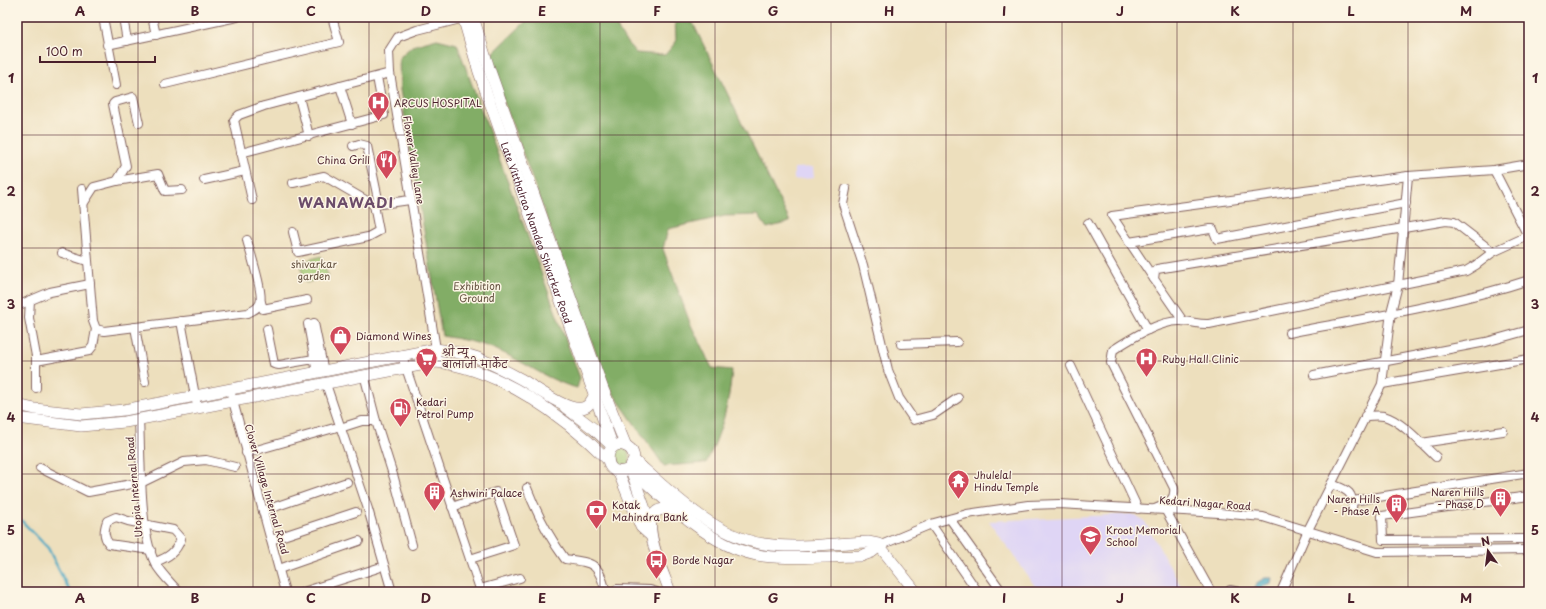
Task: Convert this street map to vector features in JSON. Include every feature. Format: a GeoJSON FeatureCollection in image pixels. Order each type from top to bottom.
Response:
{"type":"FeatureCollection","features":[{"type":"Feature","properties":{"kind":"street"},"geometry":{"type":"LineString","coordinates":[[103,17],[107,45],[116,85]]}},
{"type":"Feature","properties":{"kind":"street"},"geometry":{"type":"LineString","coordinates":[[123,17],[127,41]]}},
{"type":"Feature","properties":{"kind":"street"},"geometry":{"type":"LineString","coordinates":[[152,17],[156,34]]}},
{"type":"Feature","properties":{"kind":"street"},"geometry":{"type":"LineString","coordinates":[[107,45],[237,17]]}},
{"type":"Feature","properties":{"kind":"street"},"geometry":{"type":"LineString","coordinates":[[165,84],[339,42],[332,17]]}},
{"type":"Feature","properties":{"kind":"street","name":"Flower Valley Lane"},"geometry":{"type":"LineString","coordinates":[[436,362],[436,350],[390,73],[389,51],[398,37],[417,30],[467,17]]}},
{"type":"Feature","properties":{"kind":"street","name":"Late Vitthalrao Namdeo Shivarkar Road"},"geometry":{"type":"LineString","coordinates":[[467,17],[479,72],[613,447]]}},
{"type":"Feature","properties":{"kind":"street","name":"Late Vitthalrao Namdeo Shivarkar Road"},"geometry":{"type":"LineString","coordinates":[[467,17],[492,76],[600,382],[626,446]]}},
{"type":"Feature","properties":{"kind":"street"},"geometry":{"type":"LineString","coordinates":[[252,200],[234,120],[239,115],[299,97],[390,73]]}},
{"type":"Feature","properties":{"kind":"street"},"geometry":{"type":"LineString","coordinates":[[241,153],[384,115],[376,77]]}},
{"type":"Feature","properties":{"kind":"street"},"geometry":{"type":"LineString","coordinates":[[340,86],[352,124]]}},
{"type":"Feature","properties":{"kind":"street"},"geometry":{"type":"LineString","coordinates":[[117,181],[126,166],[113,104],[115,102],[133,97],[139,123]]}},
{"type":"Feature","properties":{"kind":"street"},"geometry":{"type":"LineString","coordinates":[[299,97],[309,136]]}},
{"type":"Feature","properties":{"kind":"street"},"geometry":{"type":"LineString","coordinates":[[293,232],[298,252],[368,237],[379,231],[377,204],[367,146],[359,144],[353,146]]}},
{"type":"Feature","properties":{"kind":"street"},"geometry":{"type":"LineString","coordinates":[[1182,321],[1112,216],[1408,176],[1494,170],[1529,164]]}},
{"type":"Feature","properties":{"kind":"street"},"geometry":{"type":"LineString","coordinates":[[1153,510],[1173,499],[1175,494],[1174,488],[1114,369],[1111,356],[1113,350],[1148,330],[1172,321],[1182,321],[1198,325],[1209,324],[1466,271],[1494,252],[1528,237],[1494,170]]}},
{"type":"Feature","properties":{"kind":"street"},"geometry":{"type":"LineString","coordinates":[[204,180],[245,171]]}},
{"type":"Feature","properties":{"kind":"street"},"geometry":{"type":"LineString","coordinates":[[83,204],[94,187],[117,181],[158,174],[165,191],[182,190]]}},
{"type":"Feature","properties":{"kind":"street"},"geometry":{"type":"LineString","coordinates":[[293,183],[324,176],[377,204],[410,200]]}},
{"type":"Feature","properties":{"kind":"street"},"geometry":{"type":"LineString","coordinates":[[1281,592],[1308,530],[1382,384],[1391,312],[1398,285],[1408,176]]}},
{"type":"Feature","properties":{"kind":"street"},"geometry":{"type":"LineString","coordinates":[[36,361],[89,351],[93,346],[96,329],[93,320],[87,261],[82,189]]}},
{"type":"Feature","properties":{"kind":"street"},"geometry":{"type":"LineString","coordinates":[[846,189],[843,204],[863,265],[888,370],[899,398],[914,420],[933,415],[958,398]]}},
{"type":"Feature","properties":{"kind":"street"},"geometry":{"type":"LineString","coordinates":[[1129,242],[1210,229],[1213,229],[1217,239],[1406,203]]}},
{"type":"Feature","properties":{"kind":"street"},"geometry":{"type":"LineString","coordinates":[[1154,279],[1155,271],[1158,269],[1450,221],[1494,252]]}},
{"type":"Feature","properties":{"kind":"street"},"geometry":{"type":"LineString","coordinates":[[1088,223],[1148,330]]}},
{"type":"Feature","properties":{"kind":"street"},"geometry":{"type":"LineString","coordinates":[[247,240],[260,290],[263,309],[307,300]]}},
{"type":"Feature","properties":{"kind":"street"},"geometry":{"type":"LineString","coordinates":[[62,253],[87,261]]}},
{"type":"Feature","properties":{"kind":"street"},"geometry":{"type":"LineString","coordinates":[[1289,333],[1460,299],[1501,289],[1529,280]]}},
{"type":"Feature","properties":{"kind":"street"},"geometry":{"type":"LineString","coordinates":[[17,306],[50,292],[90,284]]}},
{"type":"Feature","properties":{"kind":"street"},"geometry":{"type":"LineString","coordinates":[[30,300],[29,318],[36,361],[36,388]]}},
{"type":"Feature","properties":{"kind":"street"},"geometry":{"type":"LineString","coordinates":[[96,329],[104,332],[248,312],[256,309],[261,302]]}},
{"type":"Feature","properties":{"kind":"street"},"geometry":{"type":"LineString","coordinates":[[181,321],[198,408]]}},
{"type":"Feature","properties":{"kind":"street"},"geometry":{"type":"LineString","coordinates":[[311,323],[320,372],[314,359],[311,323]]}},
{"type":"Feature","properties":{"kind":"street"},"geometry":{"type":"LineString","coordinates":[[134,327],[145,382]]}},
{"type":"Feature","properties":{"kind":"street"},"geometry":{"type":"LineString","coordinates":[[267,329],[274,364],[279,365],[314,359]]}},
{"type":"Feature","properties":{"kind":"street"},"geometry":{"type":"LineString","coordinates":[[1314,376],[1486,342],[1529,330]]}},
{"type":"Feature","properties":{"kind":"street"},"geometry":{"type":"LineString","coordinates":[[901,344],[957,342]]}},
{"type":"Feature","properties":{"kind":"street"},"geometry":{"type":"LineString","coordinates":[[17,405],[35,409],[81,414],[124,410],[436,350],[453,351],[477,358],[519,377],[557,400],[574,408],[588,406],[594,396]]}},
{"type":"Feature","properties":{"kind":"street"},"geometry":{"type":"LineString","coordinates":[[402,356],[404,368],[481,590],[520,578]]}},
{"type":"Feature","properties":{"kind":"street"},"geometry":{"type":"LineString","coordinates":[[1382,384],[1529,359]]}},
{"type":"Feature","properties":{"kind":"street"},"geometry":{"type":"LineString","coordinates":[[17,418],[81,426],[140,419],[436,362],[473,370],[513,388],[551,411],[577,430],[607,459],[611,467],[618,472],[641,527],[651,536]]}},
{"type":"Feature","properties":{"kind":"street"},"geometry":{"type":"LineString","coordinates":[[1071,366],[1138,509]]}},
{"type":"Feature","properties":{"kind":"street"},"geometry":{"type":"LineString","coordinates":[[366,382],[412,545]]}},
{"type":"Feature","properties":{"kind":"street"},"geometry":{"type":"LineString","coordinates":[[326,384],[337,428],[368,510],[392,592]]}},
{"type":"Feature","properties":{"kind":"street","name":"Clover Village Internal Road"},"geometry":{"type":"LineString","coordinates":[[230,390],[232,402],[286,592]]}},
{"type":"Feature","properties":{"kind":"street"},"geometry":{"type":"LineString","coordinates":[[557,400],[594,429],[613,447]]}},
{"type":"Feature","properties":{"kind":"street"},"geometry":{"type":"LineString","coordinates":[[1365,416],[1383,416],[1390,418],[1436,457]]}},
{"type":"Feature","properties":{"kind":"street","name":"Utopia Internal Road"},"geometry":{"type":"LineString","coordinates":[[140,419],[146,524],[151,550],[155,562],[179,592]]}},
{"type":"Feature","properties":{"kind":"street"},"geometry":{"type":"LineString","coordinates":[[246,452],[362,421],[376,421]]}},
{"type":"Feature","properties":{"kind":"street"},"geometry":{"type":"LineString","coordinates":[[1421,443],[1503,431]]}},
{"type":"Feature","properties":{"kind":"street"},"geometry":{"type":"LineString","coordinates":[[607,459],[613,447],[622,445],[626,446],[633,452],[632,464],[650,523],[651,536],[670,592]]}},
{"type":"Feature","properties":{"kind":"street"},"geometry":{"type":"LineString","coordinates":[[40,468],[88,492],[143,482],[184,462],[206,460],[235,467]]}},
{"type":"Feature","properties":{"kind":"street"},"geometry":{"type":"LineString","coordinates":[[618,472],[626,471],[632,464]]}},
{"type":"Feature","properties":{"kind":"street"},"geometry":{"type":"LineString","coordinates":[[632,464],[677,510],[717,540],[738,550],[762,556],[861,556],[872,552],[881,545]]}},
{"type":"Feature","properties":{"kind":"street"},"geometry":{"type":"LineString","coordinates":[[632,464],[685,504],[723,530],[742,539],[764,544],[868,542],[881,545],[916,592]]}},
{"type":"Feature","properties":{"kind":"street"},"geometry":{"type":"LineString","coordinates":[[1353,501],[1529,473]]}},
{"type":"Feature","properties":{"kind":"street"},"geometry":{"type":"LineString","coordinates":[[263,511],[348,482]]}},
{"type":"Feature","properties":{"kind":"street"},"geometry":{"type":"LineString","coordinates":[[1331,484],[1348,491],[1353,501],[1352,510]]}},
{"type":"Feature","properties":{"kind":"street"},"geometry":{"type":"LineString","coordinates":[[527,488],[538,516],[551,540],[565,559],[589,562],[601,572],[606,592]]}},
{"type":"Feature","properties":{"kind":"street"},"geometry":{"type":"LineString","coordinates":[[452,507],[496,492],[514,545],[470,559]]}},
{"type":"Feature","properties":{"kind":"street"},"geometry":{"type":"LineString","coordinates":[[1529,496],[1382,516],[1383,540],[1529,539]]}},
{"type":"Feature","properties":{"kind":"street","name":"Kedari Nagar Road"},"geometry":{"type":"LineString","coordinates":[[881,545],[931,524],[967,514],[1028,505],[1058,504],[1264,518],[1377,552],[1529,550]]}},
{"type":"Feature","properties":{"kind":"street"},"geometry":{"type":"LineString","coordinates":[[650,523],[652,516],[657,510],[677,510]]}},
{"type":"Feature","properties":{"kind":"street"},"geometry":{"type":"LineString","coordinates":[[1166,511],[1211,592]]}},
{"type":"Feature","properties":{"kind":"street"},"geometry":{"type":"LineString","coordinates":[[271,540],[356,512]]}},
{"type":"Feature","properties":{"kind":"street"},"geometry":{"type":"LineString","coordinates":[[151,550],[109,544],[105,538],[104,530],[107,521],[116,517],[173,530],[181,539],[177,550],[166,558],[155,562]]}},
{"type":"Feature","properties":{"kind":"street"},"geometry":{"type":"LineString","coordinates":[[950,519],[1002,592]]}},
{"type":"Feature","properties":{"kind":"street"},"geometry":{"type":"LineString","coordinates":[[931,524],[978,592]]}},
{"type":"Feature","properties":{"kind":"street"},"geometry":{"type":"LineString","coordinates":[[1448,540],[1449,551]]}},
{"type":"Feature","properties":{"kind":"street"},"geometry":{"type":"LineString","coordinates":[[279,569],[359,541]]}},
{"type":"Feature","properties":{"kind":"street"},"geometry":{"type":"LineString","coordinates":[[303,592],[378,568]]}},
{"type":"Feature","properties":{"kind":"street"},"geometry":{"type":"LineString","coordinates":[[614,592],[617,589],[650,590],[657,592]]}},
{"type":"Feature","properties":{"kind":"street"},"geometry":{"type":"LineString","coordinates":[[1229,592],[1230,590],[1239,592]]}},
{"type":"Feature","properties":{"kind":"shaded area"},"geometry":{"type":"Polygon","coordinates":[[[813,167],[814,178],[794,180],[794,168],[813,167]]]}},
{"type":"Feature","properties":{"kind":"shaded area","name":"Kroot Memorial School"},"geometry":{"type":"Polygon","coordinates":[[[1132,514],[1144,520],[1184,592],[1039,592],[989,521],[1132,514]]]}},
{"type":"Feature","properties":{"kind":"green space"},"geometry":{"type":"Polygon","coordinates":[[[544,17],[611,17],[624,39],[636,53],[665,55],[676,42],[675,18],[690,17],[790,222],[767,228],[758,215],[725,216],[668,229],[663,249],[690,323],[712,368],[732,370],[724,418],[706,463],[664,466],[608,386],[488,58],[525,22],[544,17]]]}},
{"type":"Feature","properties":{"kind":"green space","name":"Exhibition Ground"},"geometry":{"type":"Polygon","coordinates":[[[437,39],[457,44],[580,378],[577,388],[557,381],[492,348],[457,338],[442,336],[400,90],[399,58],[412,46],[437,39]]]}},
{"type":"Feature","properties":{"kind":"green space","name":"shivarkar garden"},"geometry":{"type":"Polygon","coordinates":[[[321,256],[328,276],[306,283],[299,263],[321,256]]]}},
{"type":"Feature","properties":{"kind":"green space"},"geometry":{"type":"Polygon","coordinates":[[[620,447],[628,451],[633,477],[611,464],[611,458],[620,447]]]}},
{"type":"Feature","properties":{"kind":"water"},"geometry":{"type":"Polygon","coordinates":[[[1265,578],[1272,578],[1271,583],[1264,586],[1260,590],[1254,589],[1258,582],[1265,578]]]}},
{"type":"Feature","properties":{"kind":"waterway"},"geometry":{"type":"LineString","coordinates":[[17,516],[48,548],[70,592]]}},
{"type":"Feature","properties":{"kind":"place","name":"ARCUS HOSPITAL"},"geometry":{"type":"Point","coordinates":[378,122]}},
{"type":"Feature","properties":{"kind":"place","name":"China Grill"},"geometry":{"type":"Point","coordinates":[386,180]}},
{"type":"Feature","properties":{"kind":"place","name":"Diamond Wines"},"geometry":{"type":"Point","coordinates":[341,356]}},
{"type":"Feature","properties":{"kind":"place","name":"श्री न्यू बालाजी मार्केट"},"geometry":{"type":"Point","coordinates":[426,378]}},
{"type":"Feature","properties":{"kind":"place","name":"Ruby Hall Clinic"},"geometry":{"type":"Point","coordinates":[1146,378]}},
{"type":"Feature","properties":{"kind":"place","name":"Kedari Petrol Pump"},"geometry":{"type":"Point","coordinates":[401,428]}},
{"type":"Feature","properties":{"kind":"place","name":"Jhulelal Hindu Temple"},"geometry":{"type":"Point","coordinates":[959,500]}},
{"type":"Feature","properties":{"kind":"place","name":"Ashwini Palace"},"geometry":{"type":"Point","coordinates":[434,512]}},
{"type":"Feature","properties":{"kind":"place","name":"Naren Hills - Phase D"},"geometry":{"type":"Point","coordinates":[1500,518]}},
{"type":"Feature","properties":{"kind":"place","name":"Naren Hills - Phase A"},"geometry":{"type":"Point","coordinates":[1396,524]}},
{"type":"Feature","properties":{"kind":"place","name":"Kotak Mahindra Bank"},"geometry":{"type":"Point","coordinates":[597,530]}},
{"type":"Feature","properties":{"kind":"place","name":"Kroot Memorial School"},"geometry":{"type":"Point","coordinates":[1090,556]}},
{"type":"Feature","properties":{"kind":"place","name":"Borde Nagar"},"geometry":{"type":"Point","coordinates":[657,580]}},
{"type":"Feature","properties":{"kind":"district","name":"WANAWADI"},"geometry":{"type":"Point","coordinates":[346,203]}}]}
